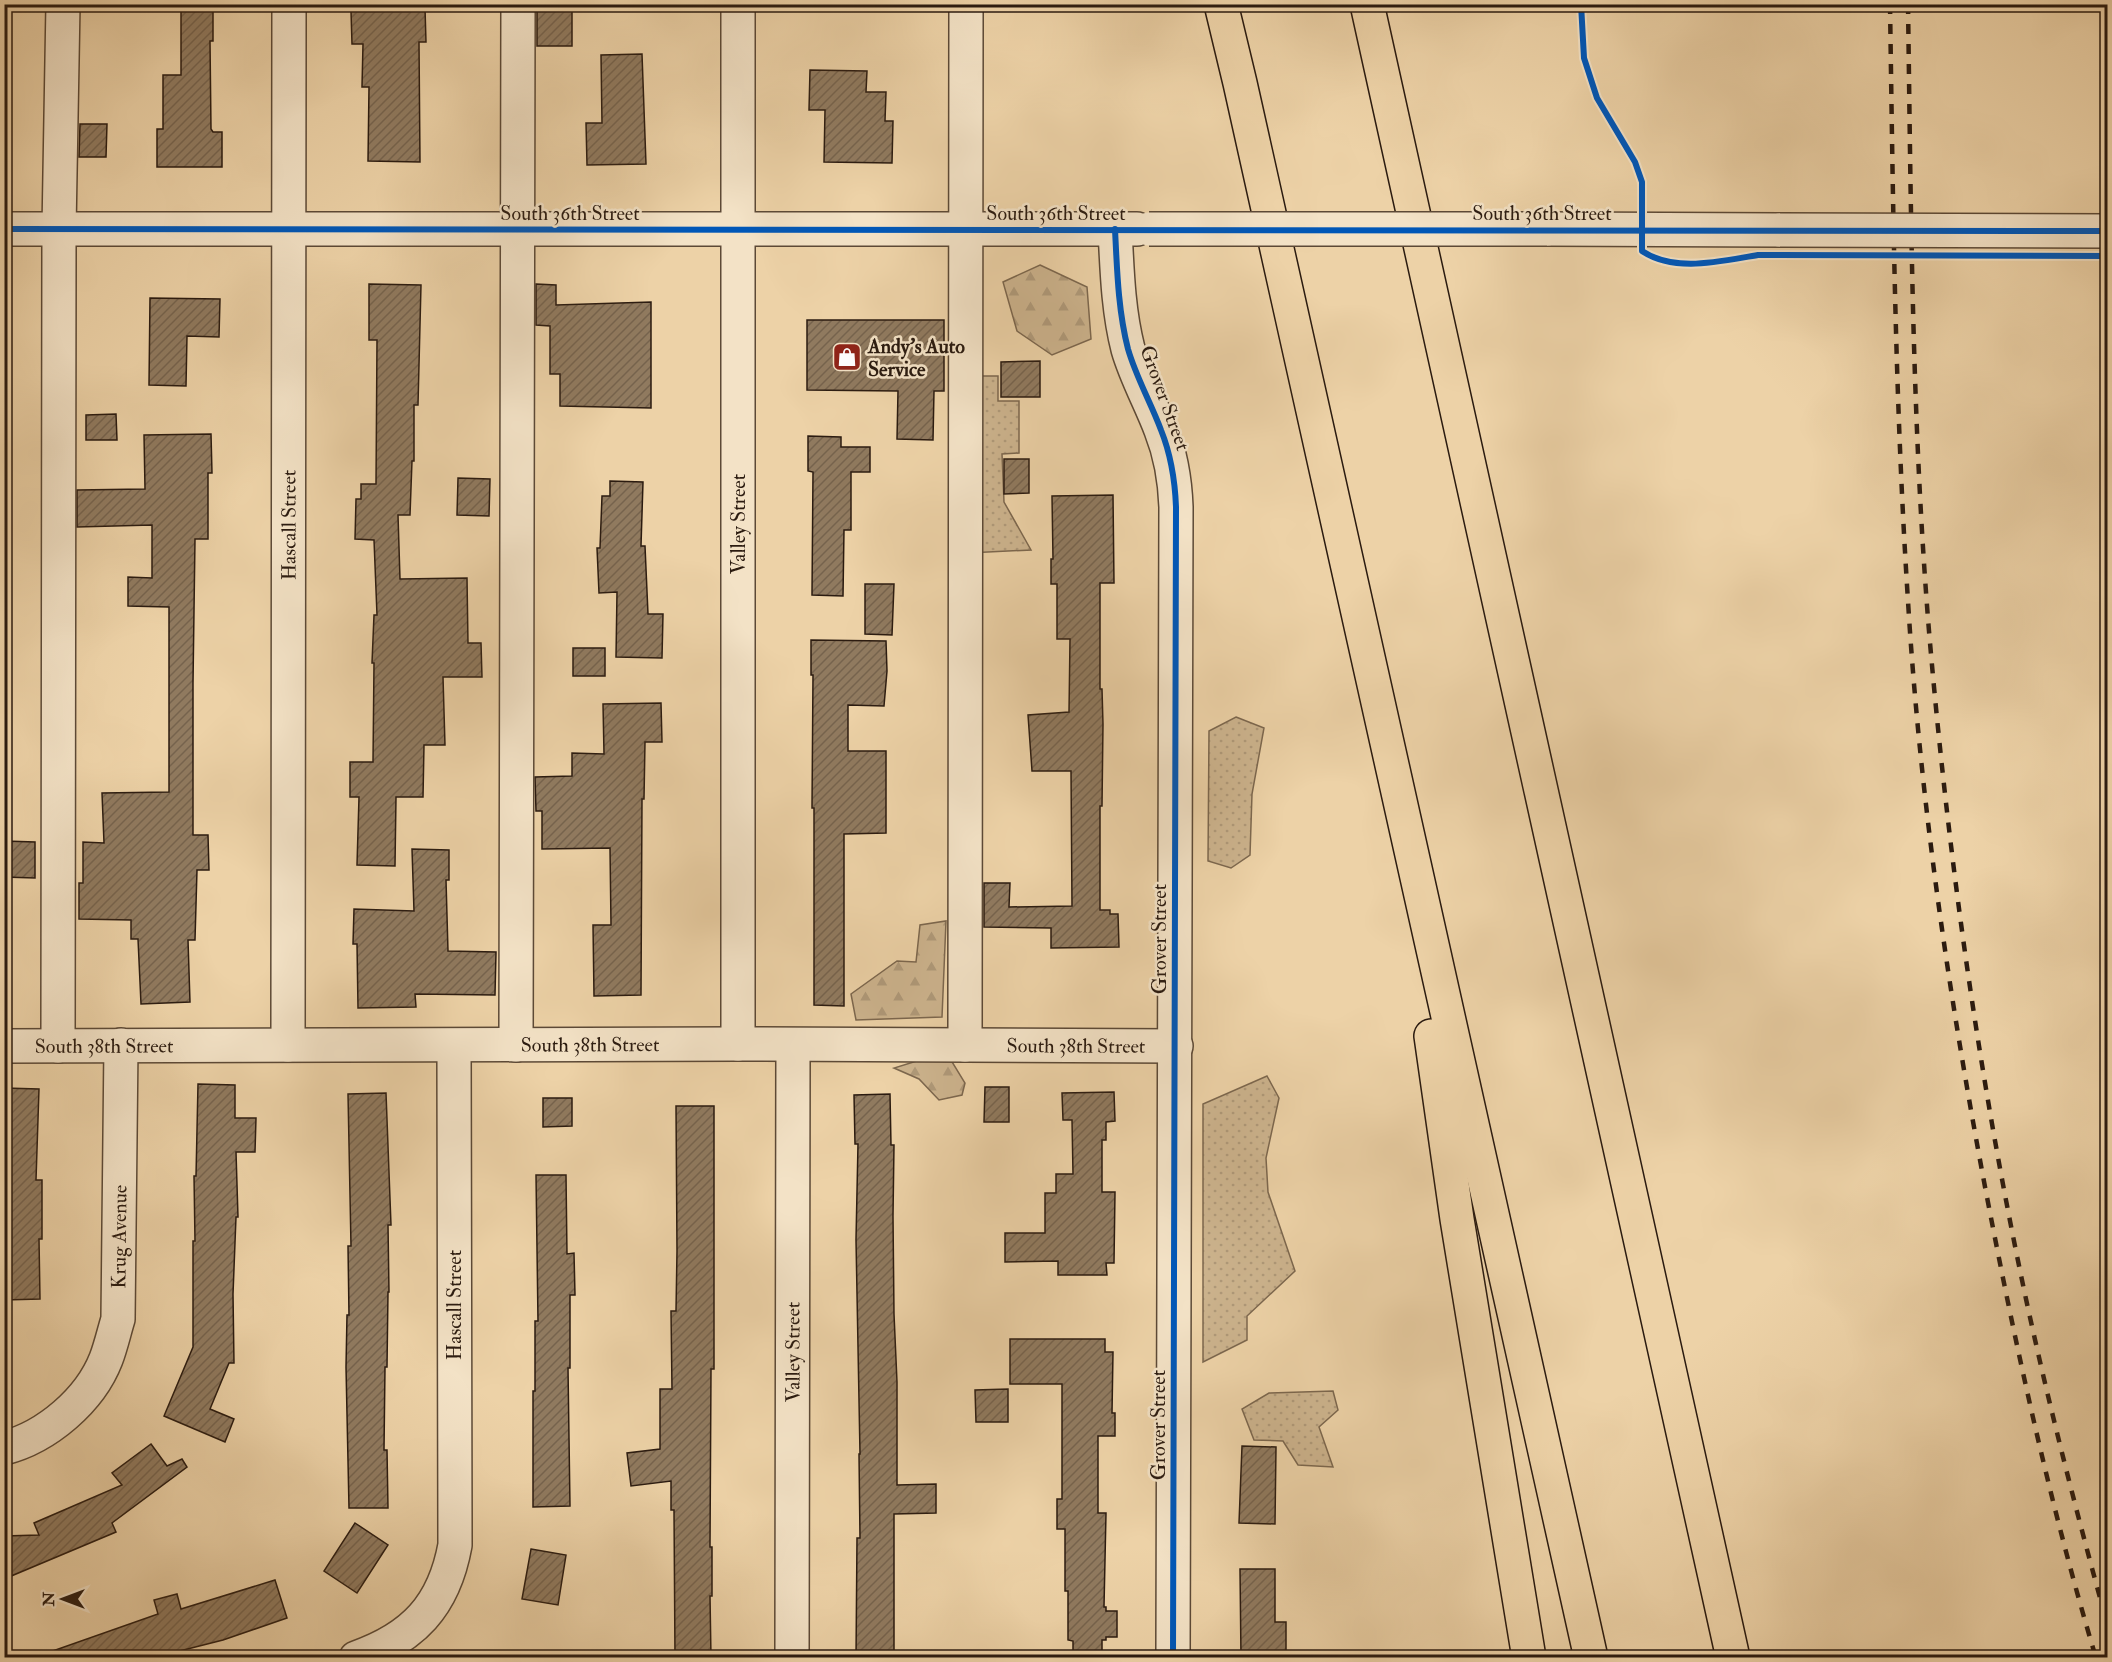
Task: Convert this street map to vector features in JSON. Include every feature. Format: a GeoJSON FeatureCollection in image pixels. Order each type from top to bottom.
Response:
{"type":"FeatureCollection","features":[{"type":"Feature","properties":{"kind":"highway"},"geometry":{"type":"LineString","coordinates":[[1223,4],[1590,1658]]}},
{"type":"Feature","properties":{"kind":"highway"},"geometry":{"type":"LineString","coordinates":[[1367,4],[1733,1658]]}},
{"type":"Feature","properties":{"kind":"highway"},"geometry":{"type":"LineString","coordinates":[[1395,785],[1457,1219],[1529,1658]]}},
{"type":"Feature","properties":{"kind":"street"},"geometry":{"type":"LineString","coordinates":[[58,1046],[59,229],[63,4]]}},
{"type":"Feature","properties":{"kind":"street","name":"Hascall Street"},"geometry":{"type":"LineString","coordinates":[[288,1045],[289,4]]}},
{"type":"Feature","properties":{"kind":"street"},"geometry":{"type":"LineString","coordinates":[[516,1045],[518,4]]}},
{"type":"Feature","properties":{"kind":"street","name":"Valley Street"},"geometry":{"type":"LineString","coordinates":[[738,4],[738,1044]]}},
{"type":"Feature","properties":{"kind":"street"},"geometry":{"type":"LineString","coordinates":[[964,1045],[966,4]]}},
{"type":"Feature","properties":{"kind":"street","name":"South 36th Street"},"geometry":{"type":"LineString","coordinates":[[4,229],[2108,231]]}},
{"type":"Feature","properties":{"kind":"street","name":"Grover Street"},"geometry":{"type":"LineString","coordinates":[[1115,229],[1121,311],[1125,334],[1132,361],[1168,448],[1176,499],[1173,1658]]}},
{"type":"Feature","properties":{"kind":"street","name":"South 38th Street"},"geometry":{"type":"LineString","coordinates":[[4,1046],[738,1044],[1176,1046]]}},
{"type":"Feature","properties":{"kind":"street","name":"Krug Avenue"},"geometry":{"type":"LineString","coordinates":[[4,1448],[46,1429],[67,1413],[86,1393],[106,1359],[118,1319],[121,1045]]}},
{"type":"Feature","properties":{"kind":"street","name":"Valley Street"},"geometry":{"type":"LineString","coordinates":[[792,1658],[793,1045]]}},
{"type":"Feature","properties":{"kind":"street","name":"Hascall Street"},"geometry":{"type":"LineString","coordinates":[[356,1658],[381,1649],[413,1627],[436,1599],[451,1564],[454,1545],[454,1046]]}},
{"type":"Feature","properties":{"kind":"green space"},"geometry":{"type":"Polygon","coordinates":[[[1040,265],[1087,287],[1091,339],[1052,355],[1017,331],[1003,282],[1040,265]]]}},
{"type":"Feature","properties":{"kind":"green space"},"geometry":{"type":"Polygon","coordinates":[[[969,376],[998,376],[998,401],[1019,401],[1019,453],[1002,454],[1004,502],[1031,550],[968,553],[969,376]]]}},
{"type":"Feature","properties":{"kind":"green space"},"geometry":{"type":"Polygon","coordinates":[[[1236,717],[1264,728],[1252,794],[1250,855],[1231,868],[1208,861],[1209,731],[1236,717]]]}},
{"type":"Feature","properties":{"kind":"green space"},"geometry":{"type":"Polygon","coordinates":[[[946,921],[942,1017],[856,1020],[851,994],[897,961],[916,962],[920,925],[946,921]]]}},
{"type":"Feature","properties":{"kind":"green space"},"geometry":{"type":"Polygon","coordinates":[[[946,1052],[965,1083],[962,1095],[939,1100],[919,1079],[894,1068],[946,1052]]]}},
{"type":"Feature","properties":{"kind":"green space"},"geometry":{"type":"Polygon","coordinates":[[[1267,1076],[1279,1098],[1266,1158],[1268,1192],[1295,1271],[1247,1316],[1247,1340],[1203,1362],[1203,1104],[1267,1076]]]}},
{"type":"Feature","properties":{"kind":"green space"},"geometry":{"type":"Polygon","coordinates":[[[1333,1391],[1338,1410],[1319,1427],[1333,1467],[1298,1465],[1283,1441],[1254,1440],[1242,1409],[1269,1393],[1333,1391]]]}},
{"type":"Feature","properties":{"kind":"building"},"geometry":{"type":"Polygon","coordinates":[[[181,4],[213,4],[213,41],[210,41],[211,129],[213,132],[222,132],[222,167],[157,167],[157,129],[163,129],[163,75],[181,75],[181,4]]]}},
{"type":"Feature","properties":{"kind":"building"},"geometry":{"type":"Polygon","coordinates":[[[537,4],[572,4],[572,46],[537,46],[537,4]]]}},
{"type":"Feature","properties":{"kind":"building"},"geometry":{"type":"Polygon","coordinates":[[[425,8],[426,42],[419,42],[420,162],[368,161],[369,87],[362,87],[363,44],[352,44],[351,11],[425,8]]]}},
{"type":"Feature","properties":{"kind":"building"},"geometry":{"type":"Polygon","coordinates":[[[642,54],[646,164],[587,165],[586,123],[602,123],[601,55],[642,54]]]}},
{"type":"Feature","properties":{"kind":"building"},"geometry":{"type":"Polygon","coordinates":[[[810,70],[867,71],[866,92],[886,92],[885,121],[893,121],[892,163],[824,162],[825,110],[809,110],[810,70]]]}},
{"type":"Feature","properties":{"kind":"building"},"geometry":{"type":"Polygon","coordinates":[[[80,124],[107,124],[106,157],[79,157],[80,124]]]}},
{"type":"Feature","properties":{"kind":"building"},"geometry":{"type":"Polygon","coordinates":[[[369,284],[421,285],[418,405],[414,405],[414,461],[412,461],[410,515],[398,515],[400,579],[467,578],[468,643],[481,643],[482,677],[443,677],[445,745],[424,745],[423,797],[396,797],[395,866],[357,865],[359,797],[350,797],[350,762],[373,762],[374,663],[372,663],[374,615],[377,615],[374,540],[355,539],[356,499],[361,499],[361,484],[376,484],[377,340],[369,340],[369,284]]]}},
{"type":"Feature","properties":{"kind":"building"},"geometry":{"type":"Polygon","coordinates":[[[536,284],[556,285],[556,305],[651,302],[651,408],[560,406],[560,374],[550,374],[550,326],[536,325],[536,284]]]}},
{"type":"Feature","properties":{"kind":"building"},"geometry":{"type":"Polygon","coordinates":[[[150,298],[220,299],[219,337],[187,336],[186,386],[149,385],[150,298]]]}},
{"type":"Feature","properties":{"kind":"building"},"geometry":{"type":"Polygon","coordinates":[[[807,320],[944,320],[944,391],[934,391],[933,440],[897,439],[898,391],[807,390],[807,320]]]}},
{"type":"Feature","properties":{"kind":"building"},"geometry":{"type":"Polygon","coordinates":[[[1040,361],[1040,397],[1001,397],[1001,362],[1040,361]]]}},
{"type":"Feature","properties":{"kind":"building"},"geometry":{"type":"Polygon","coordinates":[[[116,414],[117,440],[86,440],[86,415],[116,414]]]}},
{"type":"Feature","properties":{"kind":"building"},"geometry":{"type":"Polygon","coordinates":[[[211,434],[212,473],[208,473],[208,539],[195,539],[193,683],[193,835],[208,835],[209,870],[197,870],[195,940],[188,940],[190,1002],[141,1004],[138,939],[131,939],[131,920],[79,919],[79,883],[83,883],[83,842],[104,843],[102,793],[169,792],[169,607],[128,606],[128,577],[152,578],[152,525],[77,527],[77,490],[145,489],[144,435],[211,434]]]}},
{"type":"Feature","properties":{"kind":"building"},"geometry":{"type":"Polygon","coordinates":[[[808,436],[841,437],[841,447],[870,447],[870,472],[851,472],[851,530],[844,530],[843,596],[812,595],[813,472],[808,471],[808,436]]]}},
{"type":"Feature","properties":{"kind":"building"},"geometry":{"type":"Polygon","coordinates":[[[1004,459],[1029,459],[1029,493],[1004,494],[1004,459]]]}},
{"type":"Feature","properties":{"kind":"building"},"geometry":{"type":"Polygon","coordinates":[[[458,478],[490,479],[489,516],[457,515],[458,478]]]}},
{"type":"Feature","properties":{"kind":"building"},"geometry":{"type":"Polygon","coordinates":[[[610,481],[643,482],[641,546],[645,546],[648,614],[663,614],[662,658],[616,657],[617,592],[599,593],[597,548],[600,548],[602,496],[610,496],[610,481]]]}},
{"type":"Feature","properties":{"kind":"building"},"geometry":{"type":"Polygon","coordinates":[[[1113,495],[1114,583],[1100,583],[1100,689],[1102,689],[1103,724],[1100,910],[1110,910],[1110,914],[1118,914],[1119,947],[1051,948],[1051,928],[984,927],[984,883],[1010,883],[1009,907],[1072,906],[1071,771],[1032,771],[1028,715],[1069,712],[1070,639],[1057,639],[1057,584],[1051,584],[1052,496],[1113,495]]]}},
{"type":"Feature","properties":{"kind":"building"},"geometry":{"type":"Polygon","coordinates":[[[865,584],[894,584],[892,635],[865,634],[865,584]]]}},
{"type":"Feature","properties":{"kind":"building"},"geometry":{"type":"Polygon","coordinates":[[[811,640],[886,641],[887,671],[884,706],[848,705],[848,751],[886,751],[886,833],[844,834],[844,1006],[814,1005],[811,640]]]}},
{"type":"Feature","properties":{"kind":"building"},"geometry":{"type":"Polygon","coordinates":[[[573,648],[605,648],[605,676],[573,676],[573,648]]]}},
{"type":"Feature","properties":{"kind":"building"},"geometry":{"type":"Polygon","coordinates":[[[661,703],[662,742],[645,742],[644,799],[642,799],[641,995],[594,996],[593,925],[611,925],[610,848],[542,849],[542,811],[536,811],[535,777],[572,776],[572,753],[604,754],[603,704],[661,703]]]}},
{"type":"Feature","properties":{"kind":"building"},"geometry":{"type":"Polygon","coordinates":[[[4,841],[35,842],[35,878],[4,877],[4,841]]]}},
{"type":"Feature","properties":{"kind":"building"},"geometry":{"type":"Polygon","coordinates":[[[412,849],[449,850],[449,880],[446,880],[448,951],[496,952],[495,995],[415,994],[416,1007],[358,1008],[357,944],[353,944],[354,909],[414,911],[412,849]]]}},
{"type":"Feature","properties":{"kind":"building"},"geometry":{"type":"Polygon","coordinates":[[[198,1084],[235,1085],[235,1118],[256,1118],[255,1152],[236,1152],[238,1217],[236,1217],[233,1294],[234,1363],[229,1363],[210,1409],[234,1419],[225,1442],[164,1416],[193,1347],[194,1176],[196,1176],[198,1084]]]}},
{"type":"Feature","properties":{"kind":"building"},"geometry":{"type":"Polygon","coordinates":[[[985,1087],[1009,1087],[1009,1122],[984,1122],[985,1087]]]}},
{"type":"Feature","properties":{"kind":"building"},"geometry":{"type":"Polygon","coordinates":[[[4,1088],[39,1089],[36,1180],[42,1180],[42,1239],[39,1239],[40,1299],[4,1300],[4,1088]]]}},
{"type":"Feature","properties":{"kind":"building"},"geometry":{"type":"Polygon","coordinates":[[[1114,1092],[1115,1121],[1106,1122],[1106,1140],[1102,1140],[1102,1192],[1115,1192],[1114,1263],[1106,1263],[1107,1275],[1058,1275],[1058,1261],[1005,1262],[1005,1233],[1045,1233],[1045,1193],[1056,1193],[1056,1174],[1073,1174],[1072,1120],[1063,1120],[1062,1093],[1114,1092]]]}},
{"type":"Feature","properties":{"kind":"building"},"geometry":{"type":"Polygon","coordinates":[[[386,1093],[391,1225],[388,1225],[389,1292],[384,1450],[387,1450],[388,1508],[349,1508],[346,1367],[347,1315],[349,1315],[348,1246],[351,1246],[348,1094],[386,1093]]]}},
{"type":"Feature","properties":{"kind":"building"},"geometry":{"type":"Polygon","coordinates":[[[890,1094],[891,1145],[894,1145],[897,1485],[936,1484],[936,1513],[894,1514],[894,1658],[856,1658],[860,1454],[856,1240],[858,1144],[855,1144],[854,1095],[890,1094]]]}},
{"type":"Feature","properties":{"kind":"building"},"geometry":{"type":"Polygon","coordinates":[[[543,1098],[572,1098],[572,1126],[543,1127],[543,1098]]]}},
{"type":"Feature","properties":{"kind":"building"},"geometry":{"type":"Polygon","coordinates":[[[676,1106],[714,1106],[711,1658],[675,1658],[674,1510],[671,1510],[671,1481],[631,1486],[627,1453],[660,1449],[660,1389],[672,1389],[671,1311],[676,1311],[677,1251],[676,1106]]]}},
{"type":"Feature","properties":{"kind":"building"},"geometry":{"type":"Polygon","coordinates":[[[536,1175],[566,1175],[567,1254],[574,1253],[575,1295],[570,1295],[570,1368],[568,1368],[570,1506],[533,1507],[533,1391],[535,1391],[535,1321],[538,1321],[536,1175]]]}},
{"type":"Feature","properties":{"kind":"building"},"geometry":{"type":"Polygon","coordinates":[[[1010,1339],[1105,1339],[1105,1352],[1113,1352],[1112,1413],[1115,1413],[1115,1436],[1098,1436],[1098,1513],[1106,1513],[1104,1607],[1106,1611],[1117,1611],[1117,1637],[1106,1637],[1106,1640],[1102,1640],[1102,1654],[1073,1654],[1073,1641],[1068,1640],[1065,1529],[1057,1529],[1057,1499],[1062,1499],[1062,1384],[1010,1384],[1010,1339]]]}},
{"type":"Feature","properties":{"kind":"building"},"geometry":{"type":"Polygon","coordinates":[[[1008,1389],[1008,1422],[976,1422],[975,1390],[1008,1389]]]}},
{"type":"Feature","properties":{"kind":"building"},"geometry":{"type":"Polygon","coordinates":[[[151,1444],[167,1466],[182,1459],[187,1467],[112,1523],[116,1532],[4,1579],[4,1536],[39,1535],[34,1523],[122,1485],[112,1473],[151,1444]]]}},
{"type":"Feature","properties":{"kind":"building"},"geometry":{"type":"Polygon","coordinates":[[[1242,1446],[1276,1447],[1275,1524],[1239,1523],[1242,1446]]]}},
{"type":"Feature","properties":{"kind":"building"},"geometry":{"type":"Polygon","coordinates":[[[355,1523],[388,1545],[357,1593],[324,1571],[355,1523]]]}},
{"type":"Feature","properties":{"kind":"building"},"geometry":{"type":"Polygon","coordinates":[[[531,1549],[566,1555],[558,1605],[522,1599],[531,1549]]]}},
{"type":"Feature","properties":{"kind":"building"},"geometry":{"type":"Polygon","coordinates":[[[1240,1569],[1275,1569],[1275,1622],[1286,1622],[1286,1653],[1275,1653],[1275,1658],[1241,1658],[1240,1569]]]}},
{"type":"Feature","properties":{"kind":"building"},"geometry":{"type":"Polygon","coordinates":[[[275,1580],[287,1618],[223,1640],[152,1658],[44,1658],[44,1654],[158,1614],[154,1600],[177,1594],[181,1609],[275,1580]]]}},
{"type":"Feature","properties":{"kind":"railway"},"geometry":{"type":"LineString","coordinates":[[1890,4],[1900,452],[1913,675],[1928,824],[1948,972],[1997,1251],[2049,1484],[2096,1658]]}},
{"type":"Feature","properties":{"kind":"railway"},"geometry":{"type":"LineString","coordinates":[[1908,4],[1913,318],[1923,553],[1937,715],[1956,883],[1980,1050],[2009,1216],[2045,1382],[2108,1627]]}},
{"type":"Feature","properties":{"kind":"cycle path"},"geometry":{"type":"LineString","coordinates":[[1581,4],[1584,58],[1597,98],[1635,162],[1642,182],[1642,251],[1655,258],[1683,264],[1699,264],[1758,255],[2108,256]]}},
{"type":"Feature","properties":{"kind":"cycle path"},"geometry":{"type":"LineString","coordinates":[[4,229],[2108,231]]}},
{"type":"Feature","properties":{"kind":"cycle path"},"geometry":{"type":"LineString","coordinates":[[1115,229],[1118,289],[1128,349],[1170,458],[1176,507],[1173,1658]]}},
{"type":"Feature","properties":{"kind":"place","name":"Andy's Auto Service"},"geometry":{"type":"Point","coordinates":[847,357]}}]}
